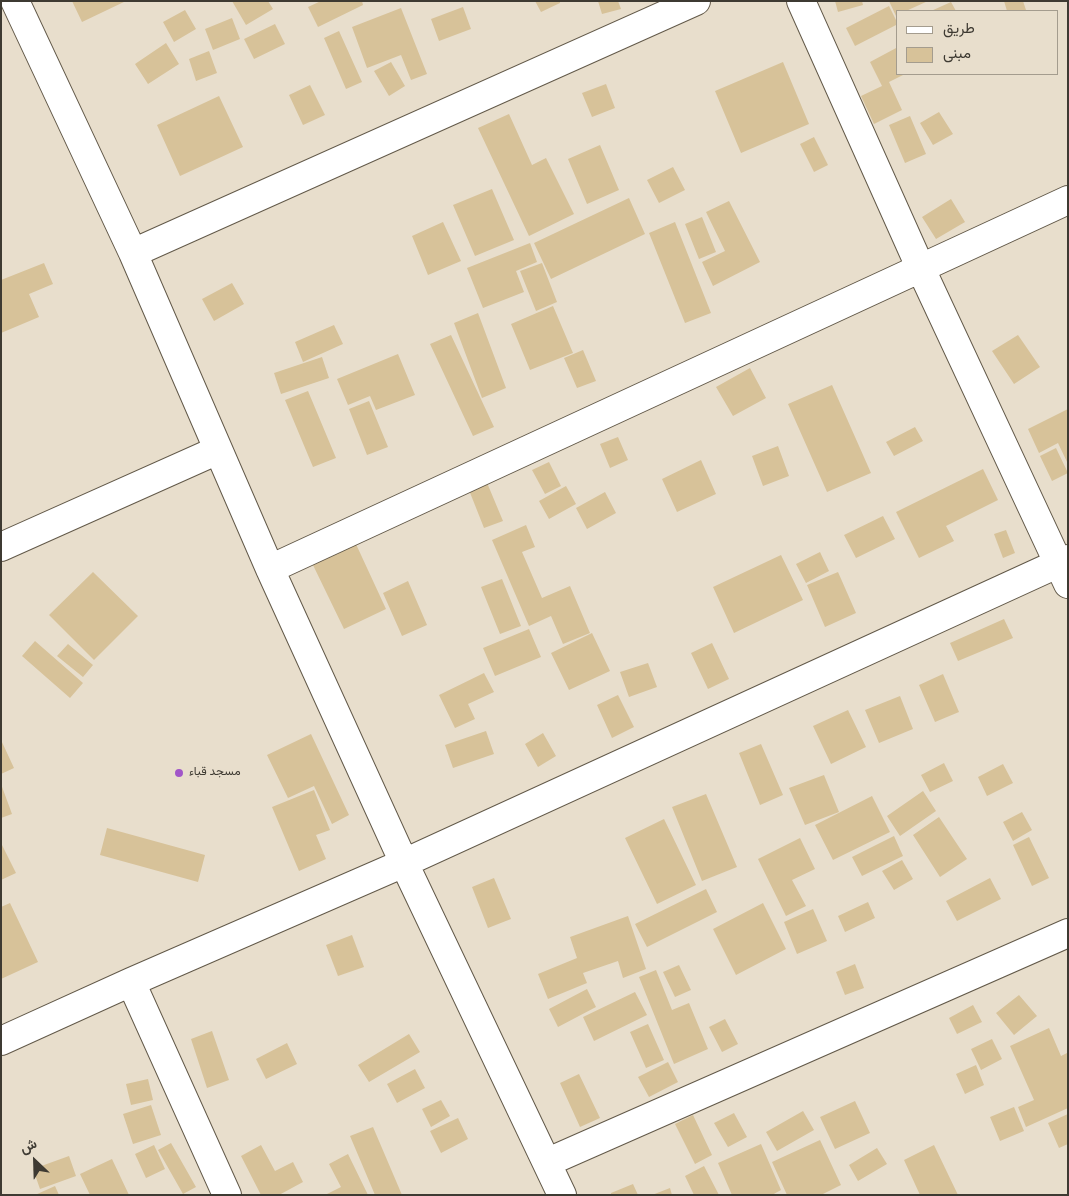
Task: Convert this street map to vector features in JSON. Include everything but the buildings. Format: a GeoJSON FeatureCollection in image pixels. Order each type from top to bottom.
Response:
{"type":"FeatureCollection","features":[{"type":"Feature","properties":{"kind":"street"},"geometry":{"type":"LineString","coordinates":[[15,1],[133,253],[270,569],[404,863],[548,1162],[562,1195]]}},
{"type":"Feature","properties":{"kind":"street"},"geometry":{"type":"LineString","coordinates":[[133,253],[696,1]]}},
{"type":"Feature","properties":{"kind":"street"},"geometry":{"type":"LineString","coordinates":[[1,1041],[1065,569],[921,269],[801,1]]}},
{"type":"Feature","properties":{"kind":"street"},"geometry":{"type":"LineString","coordinates":[[270,569],[1068,200]]}},
{"type":"Feature","properties":{"kind":"street"},"geometry":{"type":"LineString","coordinates":[[1,547],[218,450]]}},
{"type":"Feature","properties":{"kind":"street"},"geometry":{"type":"LineString","coordinates":[[548,1162],[1068,933]]}},
{"type":"Feature","properties":{"kind":"street"},"geometry":{"type":"LineString","coordinates":[[131,982],[227,1195]]}},
{"type":"Feature","properties":{"kind":"place","name":"مسجد قباء"},"geometry":{"type":"Point","coordinates":[179,773]}}]}
